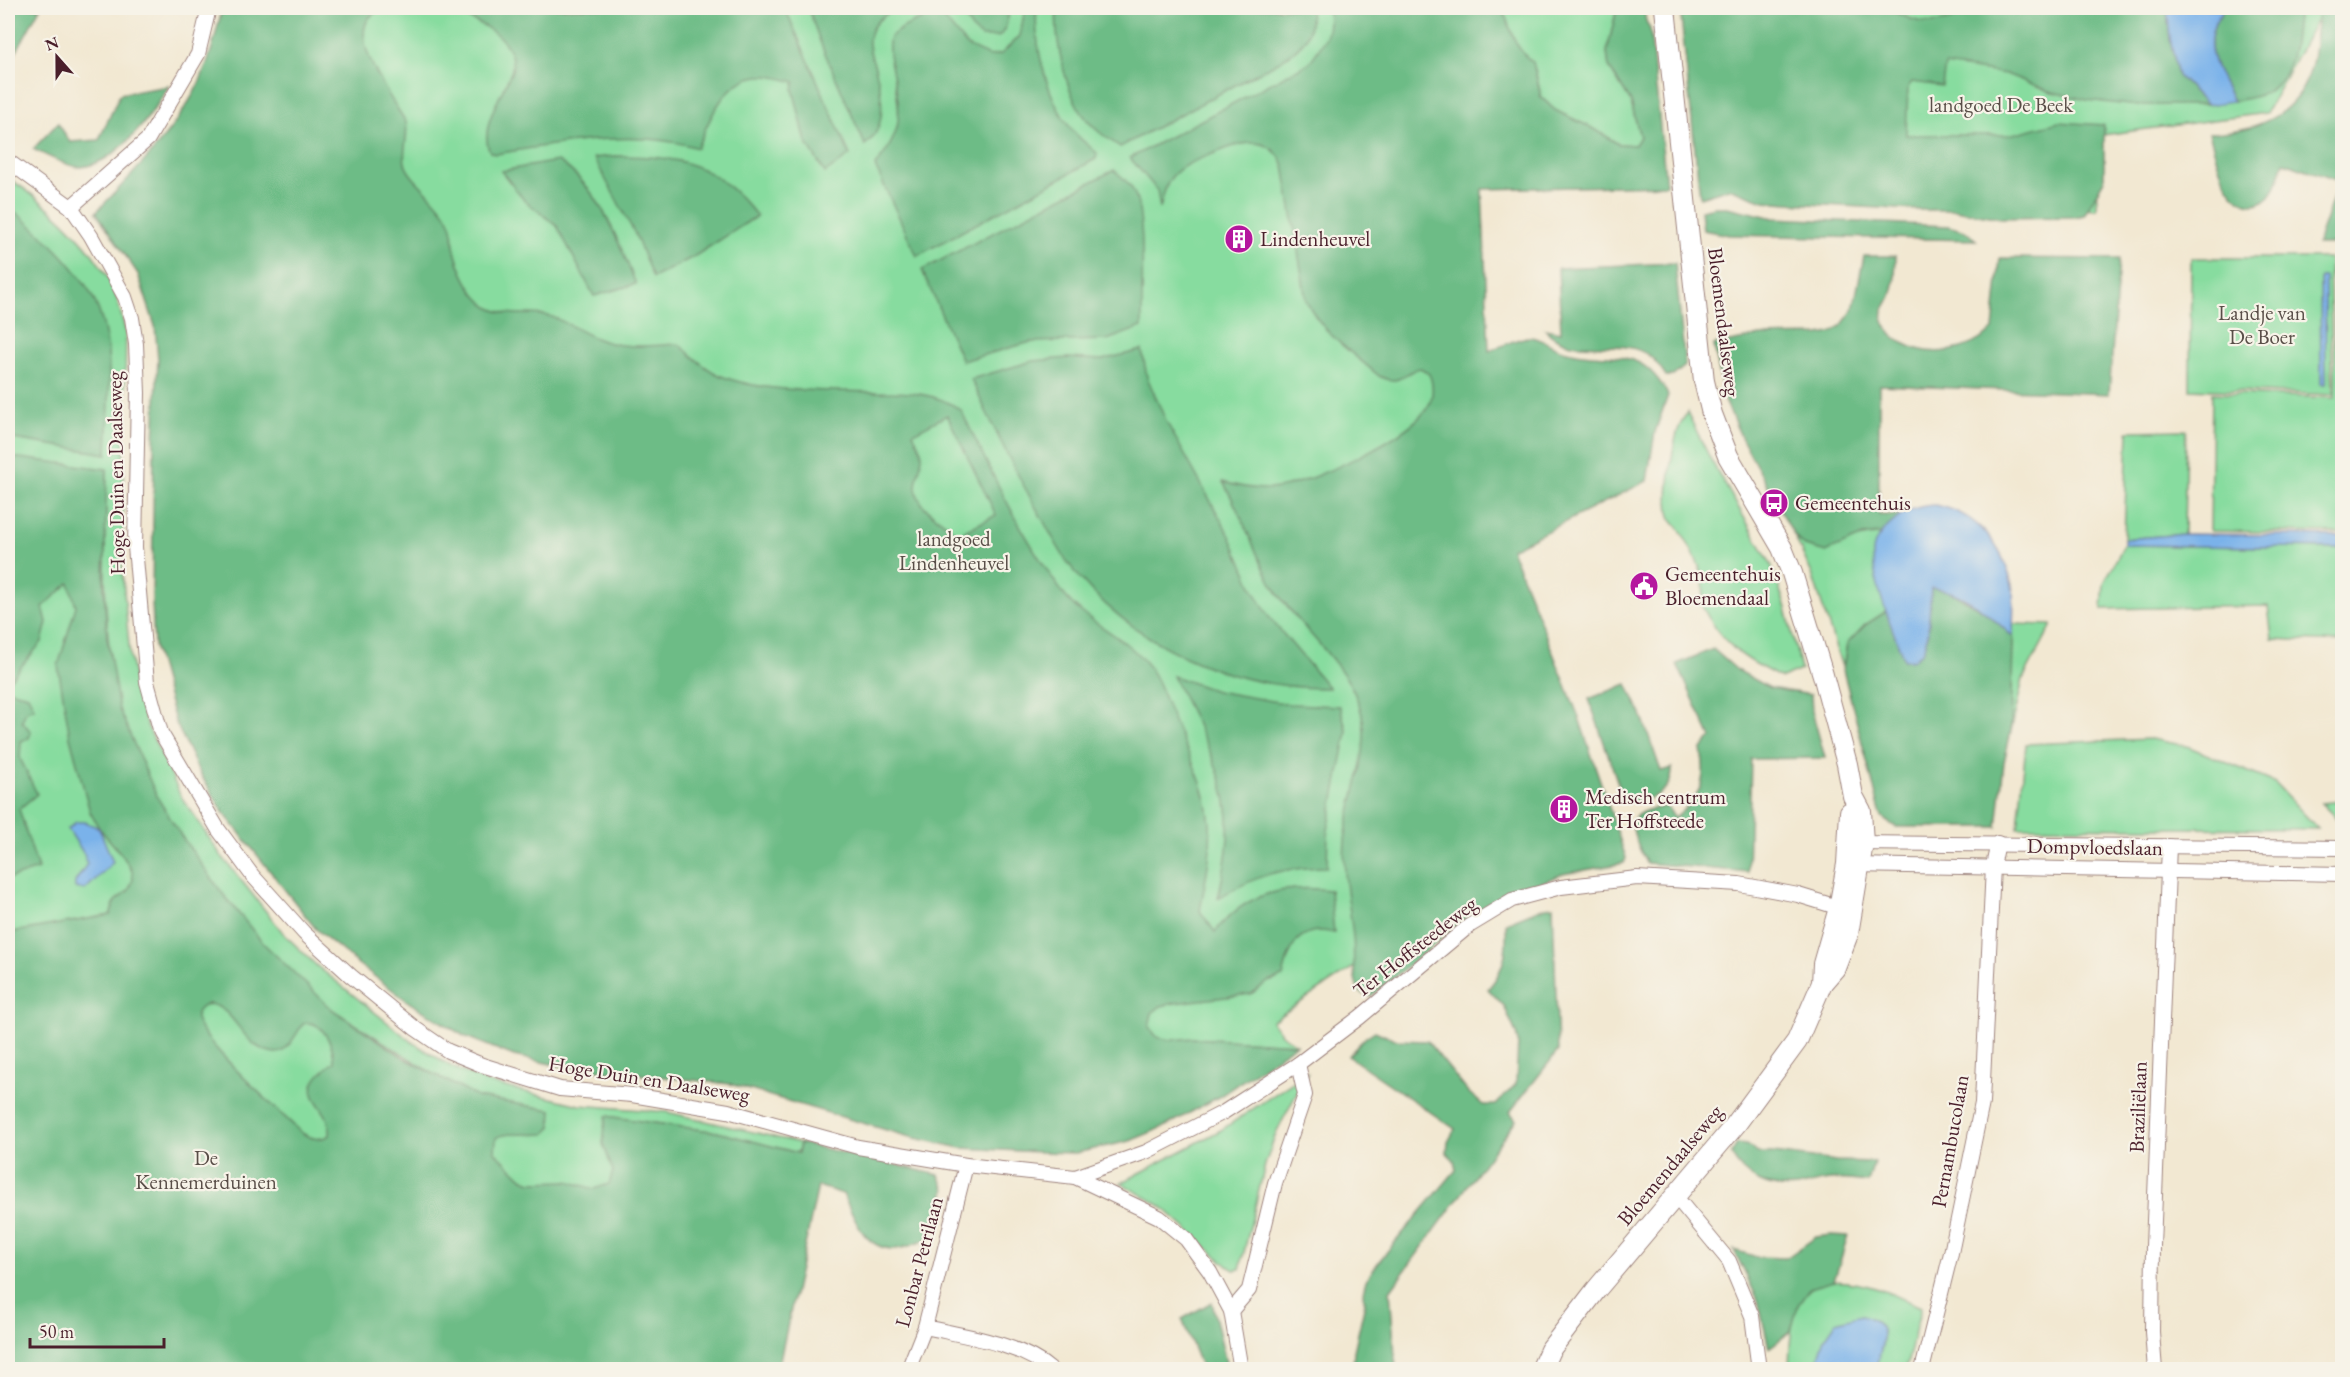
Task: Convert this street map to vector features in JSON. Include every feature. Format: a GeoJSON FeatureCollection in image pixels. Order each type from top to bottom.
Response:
{"type":"FeatureCollection","features":[{"type":"Feature","properties":{"kind":"street"},"geometry":{"type":"LineString","coordinates":[[71,207],[148,140],[198,54],[209,8]]}},
{"type":"Feature","properties":{"kind":"street","name":"Bloemendaalseweg"},"geometry":{"type":"LineString","coordinates":[[1541,1370],[1550,1350],[1596,1290],[1676,1197],[1778,1069],[1797,1041],[1822,983],[1835,968],[1848,934],[1846,910],[1856,843],[1847,764],[1792,573],[1782,548],[1728,456],[1712,414],[1704,381],[1665,8]]}},
{"type":"Feature","properties":{"kind":"street","name":"Hoge Duin en Daalseweg"},"geometry":{"type":"LineString","coordinates":[[8,161],[71,207],[92,236],[125,297],[132,318],[136,344],[138,393],[135,547],[147,682],[161,733],[218,829],[252,875],[304,933],[351,976],[416,1029],[448,1051],[482,1065],[560,1089],[632,1095],[728,1111],[858,1147],[1035,1174]]}},
{"type":"Feature","properties":{"kind":"street","name":"Dompvloedslaan"},"geometry":{"type":"LineString","coordinates":[[1856,843],[2343,848]]}},
{"type":"Feature","properties":{"kind":"street","name":"Pernambucolaan"},"geometry":{"type":"LineString","coordinates":[[1922,1370],[1951,1253],[1982,1103],[1993,866],[1998,843]]}},
{"type":"Feature","properties":{"kind":"street","name":"Braziliëlaan"},"geometry":{"type":"LineString","coordinates":[[2155,1370],[2152,1332],[2153,1246],[2169,846]]}},
{"type":"Feature","properties":{"kind":"street","name":"Dompvloedslaan"},"geometry":{"type":"LineString","coordinates":[[1853,865],[2343,874]]}},
{"type":"Feature","properties":{"kind":"street","name":"Ter Hoffsteedeweg"},"geometry":{"type":"LineString","coordinates":[[1075,1177],[1146,1152],[1224,1112],[1298,1064],[1360,1017],[1469,926],[1512,900],[1561,887],[1637,878],[1739,884],[1798,896],[1846,910]]}},
{"type":"Feature","properties":{"kind":"street"},"geometry":{"type":"LineString","coordinates":[[1231,1311],[1249,1290],[1275,1183],[1305,1095],[1298,1064]]}},
{"type":"Feature","properties":{"kind":"street","name":"Lonbar Petrilaan"},"geometry":{"type":"LineString","coordinates":[[908,1370],[925,1327],[966,1165]]}},
{"type":"Feature","properties":{"kind":"street","name":"Ter Hoffsteedeweg"},"geometry":{"type":"LineString","coordinates":[[1035,1174],[1075,1177],[1159,1217],[1186,1239],[1210,1272],[1231,1311],[1241,1370]]}},
{"type":"Feature","properties":{"kind":"street"},"geometry":{"type":"LineString","coordinates":[[1676,1197],[1729,1261],[1752,1316],[1759,1370]]}},
{"type":"Feature","properties":{"kind":"street"},"geometry":{"type":"LineString","coordinates":[[925,1327],[990,1342],[1031,1356],[1051,1370]]}},
{"type":"Feature","properties":{"kind":"green space"},"geometry":{"type":"Polygon","coordinates":[[[8,8],[40,8],[8,67],[8,8]]]}},
{"type":"Feature","properties":{"kind":"green space"},"geometry":{"type":"Polygon","coordinates":[[[222,8],[388,8],[372,15],[365,27],[365,42],[379,77],[406,122],[404,153],[407,169],[445,212],[452,226],[454,246],[462,272],[471,289],[490,308],[512,314],[549,316],[592,337],[618,345],[679,344],[713,372],[736,381],[797,390],[911,393],[931,396],[961,410],[1020,526],[1062,592],[1081,612],[1136,652],[1150,668],[1157,682],[1194,766],[1207,803],[1210,852],[1200,911],[1215,932],[1239,909],[1266,894],[1296,889],[1330,890],[1334,933],[1312,932],[1298,940],[1289,956],[1283,977],[1268,982],[1251,994],[1161,1006],[1152,1013],[1149,1027],[1157,1037],[1170,1040],[1193,1038],[1296,1044],[1220,1096],[1168,1125],[1130,1141],[1076,1153],[961,1148],[910,1137],[730,1084],[560,1066],[514,1056],[464,1036],[410,1003],[316,929],[223,812],[198,770],[175,721],[154,646],[152,601],[154,440],[158,359],[155,326],[138,274],[96,212],[157,147],[188,103],[205,69],[222,8]],[[947,415],[913,433],[922,455],[916,491],[922,503],[931,513],[957,535],[996,515],[947,415]]]}},
{"type":"Feature","properties":{"kind":"green space","name":"landgoed Lindenheuvel"},"geometry":{"type":"Polygon","coordinates":[[[235,8],[1384,8],[1513,862],[1272,1021],[1281,1034],[1296,1044],[1243,1041],[1113,1127],[235,8]]]}},
{"type":"Feature","properties":{"kind":"green space"},"geometry":{"type":"Polygon","coordinates":[[[432,8],[785,8],[850,155],[825,173],[806,142],[793,89],[795,82],[762,76],[746,79],[726,94],[712,115],[697,148],[674,142],[623,138],[570,142],[495,154],[490,152],[487,132],[493,111],[512,70],[511,57],[506,45],[497,35],[472,20],[432,8]]]}},
{"type":"Feature","properties":{"kind":"green space"},"geometry":{"type":"Polygon","coordinates":[[[808,8],[900,8],[880,19],[870,33],[870,53],[878,77],[882,109],[878,129],[865,145],[821,44],[808,8]]]}},
{"type":"Feature","properties":{"kind":"green space"},"geometry":{"type":"Polygon","coordinates":[[[958,8],[1010,8],[1005,30],[998,37],[981,37],[972,29],[958,8]]]}},
{"type":"Feature","properties":{"kind":"green space"},"geometry":{"type":"Polygon","coordinates":[[[1025,8],[1037,8],[1037,39],[1040,56],[1056,105],[1073,131],[1097,153],[1096,159],[917,256],[875,166],[891,143],[898,123],[898,101],[889,56],[890,37],[901,28],[914,22],[940,14],[967,46],[989,56],[1001,54],[1020,36],[1025,8]]]}},
{"type":"Feature","properties":{"kind":"green space"},"geometry":{"type":"Polygon","coordinates":[[[1057,8],[1310,8],[1311,18],[1309,33],[1302,44],[1282,60],[1120,147],[1088,121],[1071,93],[1059,49],[1057,8]]]}},
{"type":"Feature","properties":{"kind":"green space"},"geometry":{"type":"Polygon","coordinates":[[[1328,8],[1502,8],[1521,51],[1533,62],[1541,97],[1555,110],[1598,131],[1618,144],[1635,145],[1640,137],[1631,102],[1609,67],[1607,52],[1617,8],[1644,8],[1650,29],[1666,185],[1482,189],[1489,351],[1529,337],[1559,349],[1580,354],[1622,358],[1646,367],[1657,378],[1668,395],[1655,432],[1647,481],[1511,549],[1578,715],[1626,858],[1624,863],[1563,874],[1504,897],[1468,917],[1371,996],[1359,991],[1355,978],[1345,865],[1345,841],[1363,747],[1361,712],[1354,692],[1343,674],[1275,589],[1223,482],[1250,488],[1278,488],[1314,477],[1359,457],[1417,420],[1431,400],[1431,379],[1420,368],[1397,380],[1379,376],[1338,342],[1312,312],[1306,300],[1284,165],[1270,148],[1261,144],[1242,144],[1184,166],[1169,181],[1160,209],[1157,190],[1130,158],[1309,63],[1326,37],[1329,24],[1328,8]]]}},
{"type":"Feature","properties":{"kind":"green space"},"geometry":{"type":"Polygon","coordinates":[[[1502,8],[1617,8],[1607,52],[1609,67],[1631,102],[1640,137],[1635,145],[1618,144],[1598,131],[1554,110],[1541,96],[1535,69],[1514,42],[1502,8]]]}},
{"type":"Feature","properties":{"kind":"green space","name":"landgoed De Beek"},"geometry":{"type":"Polygon","coordinates":[[[1680,8],[1888,8],[1910,19],[1931,23],[1952,19],[1974,8],[2167,8],[2170,39],[2178,76],[2207,105],[2129,105],[2087,100],[2052,92],[2006,74],[1945,65],[1942,86],[1912,82],[1908,87],[1906,135],[2009,135],[2059,122],[2104,125],[2104,180],[2084,215],[2075,217],[2001,218],[1955,210],[1764,201],[1729,188],[1700,197],[1680,8]]]}},
{"type":"Feature","properties":{"kind":"green space","name":"landgoed De Beek"},"geometry":{"type":"Polygon","coordinates":[[[1710,8],[2323,8],[2266,113],[2095,136],[2097,209],[1772,189],[1710,8]]]}},
{"type":"Feature","properties":{"kind":"green space"},"geometry":{"type":"Polygon","coordinates":[[[2225,8],[2298,8],[2292,56],[2288,67],[2283,77],[2265,93],[2233,101],[2221,77],[2212,54],[2211,43],[2212,32],[2225,8]]]}},
{"type":"Feature","properties":{"kind":"green space"},"geometry":{"type":"Polygon","coordinates":[[[2319,8],[2342,8],[2342,244],[2317,244],[2339,181],[2284,162],[2276,186],[2269,197],[2256,204],[2243,201],[2228,187],[2209,133],[2228,132],[2261,123],[2276,116],[2289,106],[2307,78],[2313,59],[2319,8]]]}},
{"type":"Feature","properties":{"kind":"green space"},"geometry":{"type":"Polygon","coordinates":[[[169,86],[153,111],[132,136],[120,148],[95,164],[76,167],[33,149],[58,123],[70,142],[99,140],[120,94],[169,86]]]}},
{"type":"Feature","properties":{"kind":"green space"},"geometry":{"type":"Polygon","coordinates":[[[638,156],[677,161],[711,173],[741,198],[757,216],[695,256],[653,278],[634,232],[594,158],[638,156]]]}},
{"type":"Feature","properties":{"kind":"green space"},"geometry":{"type":"Polygon","coordinates":[[[558,161],[573,172],[597,200],[636,284],[594,296],[557,226],[524,200],[501,171],[558,161]]]}},
{"type":"Feature","properties":{"kind":"green space"},"geometry":{"type":"Polygon","coordinates":[[[1114,170],[1133,190],[1140,218],[1142,327],[1107,340],[1031,342],[962,361],[922,270],[1114,170]]]}},
{"type":"Feature","properties":{"kind":"green space","name":"De Kennemerduinen"},"geometry":{"type":"Polygon","coordinates":[[[8,178],[50,209],[76,234],[98,262],[113,290],[126,334],[122,569],[130,656],[137,692],[146,723],[182,798],[220,854],[285,935],[317,966],[412,1042],[452,1067],[489,1083],[580,1105],[667,1112],[800,1143],[798,1153],[717,1132],[607,1116],[604,1127],[799,1162],[8,1369],[8,178]],[[74,271],[107,453],[109,382],[104,335],[98,312],[88,291],[74,271]],[[107,469],[98,626],[112,671],[105,595],[107,469]],[[304,984],[335,1018],[483,1109],[552,1110],[477,1097],[440,1078],[333,1010],[304,984]]]}},
{"type":"Feature","properties":{"kind":"green space"},"geometry":{"type":"Polygon","coordinates":[[[1727,207],[1774,218],[1948,226],[1965,231],[1976,240],[1729,235],[1703,230],[1701,210],[1727,207]]]}},
{"type":"Feature","properties":{"kind":"green space"},"geometry":{"type":"Polygon","coordinates":[[[12,209],[47,240],[80,276],[102,319],[106,337],[109,377],[107,454],[8,438],[8,268],[14,249],[12,209]]]}},
{"type":"Feature","properties":{"kind":"green space"},"geometry":{"type":"Polygon","coordinates":[[[1864,256],[1896,256],[1893,288],[1883,313],[1884,323],[1888,330],[1899,341],[1914,348],[1938,352],[1972,344],[1993,330],[2000,258],[2119,259],[2109,394],[1879,385],[1879,515],[1901,515],[1882,534],[1863,536],[1826,552],[1805,546],[1794,535],[1742,439],[1724,398],[1714,345],[1760,336],[1831,333],[1841,326],[1853,310],[1864,256]]]}},
{"type":"Feature","properties":{"kind":"green space","name":"Landje van De Boer"},"geometry":{"type":"Polygon","coordinates":[[[2191,258],[2329,258],[2333,395],[2190,389],[2191,258]]]}},
{"type":"Feature","properties":{"kind":"green space"},"geometry":{"type":"Polygon","coordinates":[[[2332,260],[2342,260],[2342,276],[2332,276],[2332,260]]]}},
{"type":"Feature","properties":{"kind":"green space"},"geometry":{"type":"Polygon","coordinates":[[[1675,263],[1685,366],[1673,376],[1666,376],[1651,357],[1639,350],[1568,343],[1556,338],[1545,329],[1561,332],[1558,268],[1675,263]]]}},
{"type":"Feature","properties":{"kind":"green space"},"geometry":{"type":"Polygon","coordinates":[[[2334,279],[2342,279],[2342,533],[2210,531],[2212,393],[2335,398],[2334,279]]]}},
{"type":"Feature","properties":{"kind":"green space"},"geometry":{"type":"Polygon","coordinates":[[[1142,350],[1147,377],[1166,421],[1230,536],[1254,590],[1269,617],[1329,688],[1292,686],[1255,680],[1219,670],[1184,656],[1151,638],[1120,617],[1093,592],[1061,553],[1014,468],[971,379],[1033,361],[1068,358],[1102,360],[1142,350]]]}},
{"type":"Feature","properties":{"kind":"green space"},"geometry":{"type":"Polygon","coordinates":[[[1687,412],[1712,462],[1771,564],[1786,608],[1801,670],[1782,678],[1734,649],[1717,630],[1701,604],[1702,574],[1694,554],[1671,519],[1669,508],[1673,451],[1678,430],[1687,412]]]}},
{"type":"Feature","properties":{"kind":"green space"},"geometry":{"type":"Polygon","coordinates":[[[2186,430],[2184,534],[2124,539],[2128,431],[2186,430]]]}},
{"type":"Feature","properties":{"kind":"green space","name":"De Kennemerduinen"},"geometry":{"type":"Polygon","coordinates":[[[8,458],[107,469],[104,584],[107,637],[119,709],[157,797],[182,837],[223,894],[263,943],[333,1010],[408,1060],[477,1097],[552,1110],[551,1127],[545,1134],[513,1134],[496,1138],[495,1152],[522,1178],[531,1182],[568,1181],[594,1189],[609,1184],[613,1171],[603,1144],[606,1116],[717,1132],[798,1153],[800,1143],[939,1175],[945,1190],[931,1238],[898,1249],[883,1248],[874,1244],[856,1222],[843,1194],[818,1186],[778,1369],[8,1369],[8,933],[110,915],[115,901],[129,890],[133,879],[132,871],[123,856],[99,828],[90,812],[70,737],[58,666],[76,606],[69,583],[43,607],[47,622],[42,642],[8,682],[8,458]],[[208,1004],[202,1007],[196,1017],[200,1027],[224,1058],[302,1133],[316,1138],[330,1135],[325,1114],[312,1092],[314,1083],[320,1074],[334,1062],[332,1048],[321,1029],[310,1023],[303,1024],[286,1048],[276,1053],[260,1048],[252,1042],[232,1018],[217,1006],[208,1004]]]}},
{"type":"Feature","properties":{"kind":"green space"},"geometry":{"type":"Polygon","coordinates":[[[1882,534],[1874,553],[1874,563],[1877,582],[1887,611],[1865,625],[1847,644],[1843,670],[1812,574],[1794,535],[1805,546],[1882,534]]]}},
{"type":"Feature","properties":{"kind":"green space"},"geometry":{"type":"Polygon","coordinates":[[[2124,545],[2342,548],[2342,642],[2272,639],[2268,606],[2102,609],[2104,583],[2124,545]]]}},
{"type":"Feature","properties":{"kind":"green space"},"geometry":{"type":"Polygon","coordinates":[[[1931,588],[1946,589],[1990,615],[2013,637],[2011,731],[2004,762],[1997,827],[1896,827],[1881,815],[1843,670],[1847,644],[1865,625],[1887,611],[1904,660],[1928,634],[1931,588]]]}},
{"type":"Feature","properties":{"kind":"green space"},"geometry":{"type":"Polygon","coordinates":[[[2013,624],[2052,625],[2023,679],[2011,731],[2013,624]]]}},
{"type":"Feature","properties":{"kind":"green space"},"geometry":{"type":"Polygon","coordinates":[[[1713,649],[1737,670],[1770,688],[1811,695],[1812,711],[1825,758],[1751,759],[1748,872],[1646,863],[1633,830],[1635,818],[1649,810],[1667,806],[1674,818],[1690,804],[1700,789],[1703,771],[1701,750],[1711,738],[1677,664],[1713,649]]]}},
{"type":"Feature","properties":{"kind":"green space"},"geometry":{"type":"Polygon","coordinates":[[[1173,676],[1216,691],[1289,704],[1340,706],[1347,732],[1328,830],[1327,867],[1270,874],[1246,883],[1218,898],[1228,838],[1228,814],[1223,787],[1204,738],[1173,676]]]}},
{"type":"Feature","properties":{"kind":"green space"},"geometry":{"type":"Polygon","coordinates":[[[1627,684],[1641,714],[1661,771],[1672,768],[1668,785],[1663,791],[1640,800],[1623,798],[1589,699],[1627,684]]]}},
{"type":"Feature","properties":{"kind":"green space"},"geometry":{"type":"Polygon","coordinates":[[[8,690],[28,695],[34,708],[26,711],[22,721],[31,732],[29,738],[21,741],[20,758],[37,794],[19,809],[38,869],[8,879],[8,690]]]}},
{"type":"Feature","properties":{"kind":"green space"},"geometry":{"type":"Polygon","coordinates":[[[2151,739],[2187,746],[2275,783],[2318,829],[2018,827],[2026,744],[2151,739]]]}},
{"type":"Feature","properties":{"kind":"green space"},"geometry":{"type":"Polygon","coordinates":[[[2342,801],[2342,824],[2321,803],[2342,801]]]}},
{"type":"Feature","properties":{"kind":"green space"},"geometry":{"type":"Polygon","coordinates":[[[1553,906],[1558,1051],[1510,1112],[1516,1120],[1390,1291],[1396,1369],[1353,1369],[1354,1351],[1365,1303],[1363,1292],[1366,1280],[1380,1260],[1456,1170],[1454,1160],[1447,1153],[1448,1142],[1455,1129],[1348,1056],[1375,1031],[1395,1040],[1427,1041],[1468,1092],[1483,1105],[1496,1105],[1516,1084],[1518,1042],[1516,1033],[1504,1006],[1488,989],[1502,966],[1506,923],[1553,906]]]}},
{"type":"Feature","properties":{"kind":"green space"},"geometry":{"type":"Polygon","coordinates":[[[1308,1072],[1276,1133],[1265,1165],[1240,1269],[1234,1270],[1229,1267],[1161,1206],[1121,1183],[1221,1130],[1308,1072]]]}},
{"type":"Feature","properties":{"kind":"green space"},"geometry":{"type":"Polygon","coordinates":[[[1737,1144],[1746,1145],[1758,1153],[1837,1161],[1874,1162],[1868,1182],[1835,1179],[1797,1187],[1777,1187],[1758,1181],[1736,1163],[1731,1154],[1737,1144]]]}},
{"type":"Feature","properties":{"kind":"green space"},"geometry":{"type":"Polygon","coordinates":[[[1848,1236],[1834,1281],[1810,1288],[1798,1305],[1791,1331],[1769,1348],[1758,1300],[1734,1250],[1757,1257],[1786,1258],[1816,1237],[1848,1236]]]}},
{"type":"Feature","properties":{"kind":"green space"},"geometry":{"type":"Polygon","coordinates":[[[1834,1281],[1869,1286],[1921,1307],[1906,1369],[1875,1369],[1882,1344],[1882,1330],[1879,1324],[1862,1315],[1816,1361],[1815,1369],[1789,1370],[1792,1326],[1798,1303],[1811,1288],[1834,1281]]]}},
{"type":"Feature","properties":{"kind":"green space"},"geometry":{"type":"Polygon","coordinates":[[[1212,1302],[1227,1369],[1202,1369],[1182,1319],[1212,1302]]]}},
{"type":"Feature","properties":{"kind":"water"},"geometry":{"type":"Polygon","coordinates":[[[2167,8],[2225,8],[2212,32],[2211,43],[2216,66],[2233,101],[2207,105],[2178,76],[2170,39],[2167,8]]]}},
{"type":"Feature","properties":{"kind":"water"},"geometry":{"type":"Polygon","coordinates":[[[2320,277],[2325,277],[2326,384],[2321,384],[2320,277]]]}},
{"type":"Feature","properties":{"kind":"water"},"geometry":{"type":"Polygon","coordinates":[[[1935,505],[1950,509],[1975,523],[1986,533],[2002,556],[2012,585],[2013,637],[1976,605],[1954,594],[1931,588],[1928,634],[1923,651],[1913,660],[1904,660],[1877,584],[1873,554],[1875,543],[1888,526],[1903,514],[1935,505]]]}},
{"type":"Feature","properties":{"kind":"water"},"geometry":{"type":"Polygon","coordinates":[[[2184,534],[2342,536],[2342,548],[2124,545],[2124,539],[2184,534]]]}},
{"type":"Feature","properties":{"kind":"water"},"geometry":{"type":"Polygon","coordinates":[[[76,822],[85,822],[99,828],[113,862],[85,890],[75,888],[75,882],[87,864],[84,854],[68,829],[76,822]]]}},
{"type":"Feature","properties":{"kind":"water"},"geometry":{"type":"Polygon","coordinates":[[[1862,1315],[1879,1324],[1882,1330],[1882,1344],[1875,1369],[1815,1369],[1825,1338],[1836,1322],[1862,1315]]]}},
{"type":"Feature","properties":{"kind":"place","name":"Lindenheuvel"},"geometry":{"type":"Point","coordinates":[1239,239]}},
{"type":"Feature","properties":{"kind":"place","name":"Gemeentehuis"},"geometry":{"type":"Point","coordinates":[1774,503]}},
{"type":"Feature","properties":{"kind":"place","name":"Gemeentehuis Bloemendaal"},"geometry":{"type":"Point","coordinates":[1644,586]}},
{"type":"Feature","properties":{"kind":"place","name":"Medisch centrum Ter Hoffsteede"},"geometry":{"type":"Point","coordinates":[1564,809]}}]}
